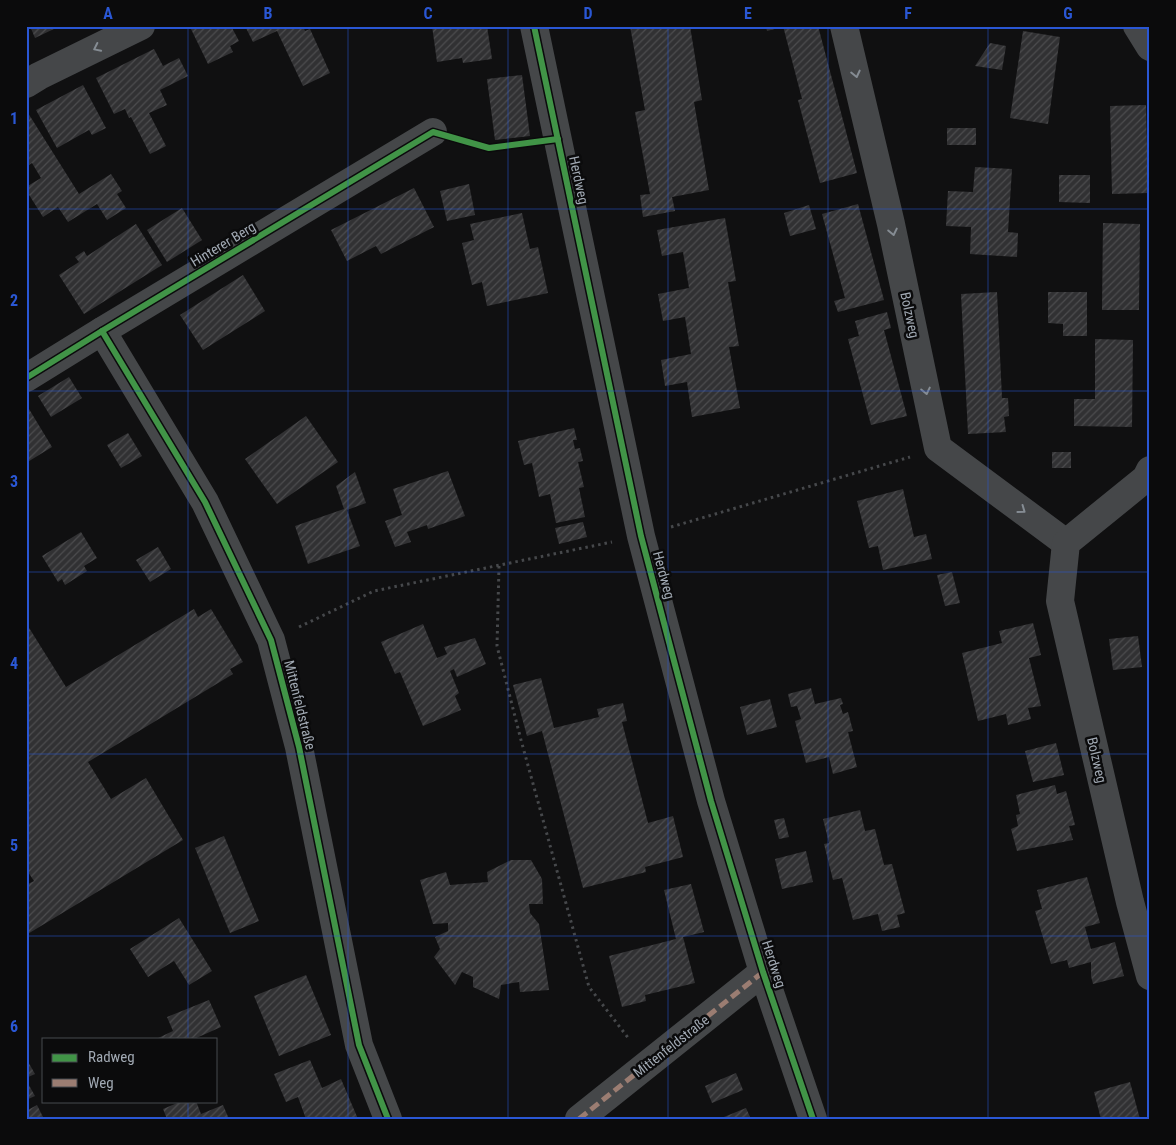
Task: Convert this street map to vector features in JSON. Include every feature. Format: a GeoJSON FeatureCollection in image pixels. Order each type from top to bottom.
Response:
{"type":"FeatureCollection","features":[{"type":"Feature","properties":{"kind":"street"},"geometry":{"type":"LineString","coordinates":[[26,84],[141,26]]}},
{"type":"Feature","properties":{"kind":"street","name":"Herdweg"},"geometry":{"type":"LineString","coordinates":[[534,26],[641,536],[710,801],[763,972],[813,1119]]}},
{"type":"Feature","properties":{"kind":"street","name":"Bolzweg"},"geometry":{"type":"LineString","coordinates":[[844,26],[891,224],[938,448]]}},
{"type":"Feature","properties":{"kind":"street"},"geometry":{"type":"LineString","coordinates":[[1138,26],[1150,46]]}},
{"type":"Feature","properties":{"kind":"street","name":"Hinterer Berg"},"geometry":{"type":"LineString","coordinates":[[26,378],[433,132]]}},
{"type":"Feature","properties":{"kind":"street","name":"Mittenfeldstraße"},"geometry":{"type":"LineString","coordinates":[[102,331],[205,502],[271,640],[299,747],[359,1045],[388,1119]]}},
{"type":"Feature","properties":{"kind":"street"},"geometry":{"type":"LineString","coordinates":[[938,448],[1066,543],[1146,478],[1150,470]]}},
{"type":"Feature","properties":{"kind":"street","name":"Bolzweg"},"geometry":{"type":"LineString","coordinates":[[1066,543],[1060,601],[1130,902],[1150,976]]}},
{"type":"Feature","properties":{"kind":"street","name":"Mittenfeldstraße"},"geometry":{"type":"LineString","coordinates":[[579,1119],[763,972]]}},
{"type":"Feature","properties":{"kind":"path"},"geometry":{"type":"LineString","coordinates":[[433,132],[489,148],[558,139]]}},
{"type":"Feature","properties":{"kind":"path"},"geometry":{"type":"LineString","coordinates":[[271,640],[374,591],[641,536],[938,448]]}},
{"type":"Feature","properties":{"kind":"path"},"geometry":{"type":"LineString","coordinates":[[499,566],[497,646],[589,987],[648,1064]]}},
{"type":"Feature","properties":{"kind":"building"},"geometry":{"type":"Polygon","coordinates":[[[30,26],[60,26],[35,38],[30,26]]]}},
{"type":"Feature","properties":{"kind":"building"},"geometry":{"type":"Polygon","coordinates":[[[197,26],[231,26],[239,41],[230,46],[233,52],[208,64],[191,29],[197,26]]]}},
{"type":"Feature","properties":{"kind":"building"},"geometry":{"type":"Polygon","coordinates":[[[245,26],[303,26],[305,31],[310,29],[330,73],[303,86],[277,31],[253,42],[245,26]]]}},
{"type":"Feature","properties":{"kind":"building"},"geometry":{"type":"Polygon","coordinates":[[[432,26],[487,26],[492,59],[463,63],[462,58],[437,62],[432,26]]]}},
{"type":"Feature","properties":{"kind":"building"},"geometry":{"type":"Polygon","coordinates":[[[630,26],[690,26],[702,100],[694,102],[709,190],[672,197],[675,211],[643,217],[640,195],[650,194],[635,112],[645,110],[630,26]]]}},
{"type":"Feature","properties":{"kind":"building"},"geometry":{"type":"Polygon","coordinates":[[[766,26],[782,26],[782,27],[767,31],[766,26]]]}},
{"type":"Feature","properties":{"kind":"building"},"geometry":{"type":"Polygon","coordinates":[[[783,26],[818,26],[857,173],[820,183],[798,100],[802,99],[783,26]]]}},
{"type":"Feature","properties":{"kind":"building"},"geometry":{"type":"Polygon","coordinates":[[[1023,31],[1060,37],[1048,124],[1010,118],[1023,31]]]}},
{"type":"Feature","properties":{"kind":"building"},"geometry":{"type":"Polygon","coordinates":[[[990,43],[1006,46],[1002,70],[975,66],[990,43]]]}},
{"type":"Feature","properties":{"kind":"building"},"geometry":{"type":"Polygon","coordinates":[[[154,49],[163,66],[179,58],[188,76],[160,90],[167,105],[149,113],[166,146],[150,154],[125,109],[114,114],[96,78],[154,49]]]}},
{"type":"Feature","properties":{"kind":"building"},"geometry":{"type":"Polygon","coordinates":[[[522,75],[530,136],[495,140],[487,79],[522,75]]]}},
{"type":"Feature","properties":{"kind":"building"},"geometry":{"type":"Polygon","coordinates":[[[83,85],[106,128],[92,135],[89,130],[57,148],[36,110],[83,85]]]}},
{"type":"Feature","properties":{"kind":"building"},"geometry":{"type":"Polygon","coordinates":[[[1146,105],[1148,193],[1112,194],[1110,106],[1146,105]]]}},
{"type":"Feature","properties":{"kind":"building"},"geometry":{"type":"Polygon","coordinates":[[[28,113],[79,194],[111,174],[122,191],[117,194],[126,208],[107,220],[97,204],[68,222],[58,207],[43,217],[26,190],[26,187],[41,178],[32,163],[26,167],[26,114],[28,113]]]}},
{"type":"Feature","properties":{"kind":"building"},"geometry":{"type":"Polygon","coordinates":[[[947,128],[976,128],[976,145],[947,145],[947,128]]]}},
{"type":"Feature","properties":{"kind":"building"},"geometry":{"type":"Polygon","coordinates":[[[975,167],[1012,169],[1008,232],[1018,233],[1017,257],[970,254],[971,227],[946,226],[948,191],[973,192],[975,167]]]}},
{"type":"Feature","properties":{"kind":"building"},"geometry":{"type":"Polygon","coordinates":[[[1059,175],[1090,175],[1090,203],[1059,202],[1059,175]]]}},
{"type":"Feature","properties":{"kind":"building"},"geometry":{"type":"Polygon","coordinates":[[[469,184],[475,215],[447,221],[440,191],[469,184]]]}},
{"type":"Feature","properties":{"kind":"building"},"geometry":{"type":"Polygon","coordinates":[[[414,188],[434,227],[381,254],[376,246],[347,261],[331,230],[414,188]]]}},
{"type":"Feature","properties":{"kind":"building"},"geometry":{"type":"Polygon","coordinates":[[[858,204],[884,300],[838,312],[834,301],[845,298],[822,214],[858,204]]]}},
{"type":"Feature","properties":{"kind":"building"},"geometry":{"type":"Polygon","coordinates":[[[809,205],[816,229],[790,236],[784,213],[809,205]]]}},
{"type":"Feature","properties":{"kind":"building"},"geometry":{"type":"Polygon","coordinates":[[[182,208],[202,240],[167,262],[147,230],[182,208]]]}},
{"type":"Feature","properties":{"kind":"building"},"geometry":{"type":"Polygon","coordinates":[[[522,213],[530,249],[538,247],[548,293],[487,306],[482,282],[472,285],[462,243],[474,240],[470,224],[522,213]]]}},
{"type":"Feature","properties":{"kind":"building"},"geometry":{"type":"Polygon","coordinates":[[[725,218],[736,281],[728,282],[739,346],[729,347],[740,408],[692,417],[687,382],[665,386],[661,360],[691,354],[685,317],[663,321],[658,294],[689,288],[683,252],[662,256],[657,230],[725,218]]]}},
{"type":"Feature","properties":{"kind":"building"},"geometry":{"type":"Polygon","coordinates":[[[1103,223],[1140,224],[1139,310],[1102,310],[1103,223]]]}},
{"type":"Feature","properties":{"kind":"building"},"geometry":{"type":"Polygon","coordinates":[[[136,224],[162,265],[84,314],[59,275],[79,262],[75,257],[84,251],[87,256],[136,224]]]}},
{"type":"Feature","properties":{"kind":"building"},"geometry":{"type":"Polygon","coordinates":[[[243,275],[265,311],[203,350],[180,315],[243,275]]]}},
{"type":"Feature","properties":{"kind":"building"},"geometry":{"type":"Polygon","coordinates":[[[997,292],[1002,398],[1008,398],[1009,416],[1004,417],[1006,432],[968,434],[961,294],[997,292]]]}},
{"type":"Feature","properties":{"kind":"building"},"geometry":{"type":"Polygon","coordinates":[[[1048,292],[1087,292],[1087,336],[1063,336],[1063,324],[1048,323],[1048,292]]]}},
{"type":"Feature","properties":{"kind":"building"},"geometry":{"type":"Polygon","coordinates":[[[887,312],[891,328],[884,330],[907,416],[871,425],[848,339],[859,336],[855,321],[887,312]]]}},
{"type":"Feature","properties":{"kind":"building"},"geometry":{"type":"Polygon","coordinates":[[[1095,339],[1133,340],[1132,427],[1074,426],[1074,399],[1095,399],[1095,339]]]}},
{"type":"Feature","properties":{"kind":"building"},"geometry":{"type":"Polygon","coordinates":[[[69,377],[82,398],[51,417],[38,396],[69,377]]]}},
{"type":"Feature","properties":{"kind":"building"},"geometry":{"type":"Polygon","coordinates":[[[29,409],[52,447],[26,463],[26,411],[29,409]]]}},
{"type":"Feature","properties":{"kind":"building"},"geometry":{"type":"Polygon","coordinates":[[[306,416],[338,462],[277,504],[245,459],[306,416]]]}},
{"type":"Feature","properties":{"kind":"building"},"geometry":{"type":"Polygon","coordinates":[[[574,428],[577,440],[573,440],[575,449],[580,448],[583,461],[578,462],[584,487],[579,488],[585,517],[556,523],[550,494],[539,497],[532,463],[524,465],[518,441],[574,428]]]}},
{"type":"Feature","properties":{"kind":"building"},"geometry":{"type":"Polygon","coordinates":[[[128,433],[142,456],[121,468],[107,445],[128,433]]]}},
{"type":"Feature","properties":{"kind":"building"},"geometry":{"type":"Polygon","coordinates":[[[1052,452],[1071,452],[1071,468],[1052,468],[1052,452]]]}},
{"type":"Feature","properties":{"kind":"building"},"geometry":{"type":"Polygon","coordinates":[[[448,471],[465,516],[428,529],[427,525],[407,532],[411,542],[395,547],[385,521],[402,515],[393,489],[448,471]]]}},
{"type":"Feature","properties":{"kind":"building"},"geometry":{"type":"Polygon","coordinates":[[[355,472],[366,503],[347,510],[360,546],[308,564],[295,526],[344,509],[336,486],[355,472]]]}},
{"type":"Feature","properties":{"kind":"building"},"geometry":{"type":"Polygon","coordinates":[[[903,489],[914,537],[926,534],[932,559],[883,570],[878,546],[869,548],[857,501],[903,489]]]}},
{"type":"Feature","properties":{"kind":"building"},"geometry":{"type":"Polygon","coordinates":[[[583,522],[587,537],[559,544],[555,528],[583,522]]]}},
{"type":"Feature","properties":{"kind":"building"},"geometry":{"type":"Polygon","coordinates":[[[81,532],[97,558],[84,566],[87,571],[65,585],[62,579],[58,582],[42,556],[81,532]]]}},
{"type":"Feature","properties":{"kind":"building"},"geometry":{"type":"Polygon","coordinates":[[[158,547],[171,569],[150,582],[136,560],[158,547]]]}},
{"type":"Feature","properties":{"kind":"building"},"geometry":{"type":"Polygon","coordinates":[[[952,572],[960,603],[945,606],[937,575],[952,572]]]}},
{"type":"Feature","properties":{"kind":"building"},"geometry":{"type":"Polygon","coordinates":[[[194,609],[198,617],[211,609],[243,662],[230,669],[233,674],[88,762],[111,799],[146,778],[183,840],[26,935],[26,885],[34,881],[26,869],[26,623],[66,687],[194,609]]]}},
{"type":"Feature","properties":{"kind":"building"},"geometry":{"type":"Polygon","coordinates":[[[1033,623],[1041,655],[1029,658],[1041,706],[1028,708],[1031,719],[1008,725],[1006,714],[978,721],[962,653],[1002,643],[999,631],[1033,623]]]}},
{"type":"Feature","properties":{"kind":"building"},"geometry":{"type":"Polygon","coordinates":[[[423,624],[437,658],[447,654],[444,647],[475,638],[486,664],[457,677],[454,669],[450,671],[459,693],[455,696],[461,710],[423,726],[400,672],[395,674],[381,642],[423,624]]]}},
{"type":"Feature","properties":{"kind":"building"},"geometry":{"type":"Polygon","coordinates":[[[1138,636],[1142,667],[1113,670],[1109,639],[1138,636]]]}},
{"type":"Feature","properties":{"kind":"building"},"geometry":{"type":"Polygon","coordinates":[[[541,678],[554,728],[599,717],[597,709],[623,703],[627,721],[622,722],[648,823],[673,816],[683,857],[645,867],[646,872],[583,888],[542,731],[527,736],[513,685],[541,678]]]}},
{"type":"Feature","properties":{"kind":"building"},"geometry":{"type":"Polygon","coordinates":[[[811,688],[815,704],[841,698],[843,704],[840,705],[843,714],[848,712],[853,731],[848,732],[857,767],[833,774],[829,757],[806,763],[795,721],[801,719],[797,706],[791,707],[788,694],[811,688]]]}},
{"type":"Feature","properties":{"kind":"building"},"geometry":{"type":"Polygon","coordinates":[[[770,699],[777,727],[747,735],[740,707],[770,699]]]}},
{"type":"Feature","properties":{"kind":"building"},"geometry":{"type":"Polygon","coordinates":[[[1056,743],[1064,775],[1033,782],[1025,751],[1056,743]]]}},
{"type":"Feature","properties":{"kind":"building"},"geometry":{"type":"Polygon","coordinates":[[[1055,785],[1057,794],[1066,791],[1075,825],[1069,826],[1073,840],[1017,851],[1011,829],[1018,826],[1016,815],[1020,814],[1016,795],[1055,785]]]}},
{"type":"Feature","properties":{"kind":"building"},"geometry":{"type":"Polygon","coordinates":[[[860,810],[865,831],[875,829],[884,865],[892,864],[905,913],[897,915],[900,927],[882,931],[878,914],[853,920],[842,878],[833,880],[824,844],[829,843],[823,819],[860,810]]]}},
{"type":"Feature","properties":{"kind":"building"},"geometry":{"type":"Polygon","coordinates":[[[784,818],[789,837],[779,839],[774,820],[784,818]]]}},
{"type":"Feature","properties":{"kind":"building"},"geometry":{"type":"Polygon","coordinates":[[[224,836],[259,921],[230,933],[195,848],[224,836]]]}},
{"type":"Feature","properties":{"kind":"building"},"geometry":{"type":"Polygon","coordinates":[[[806,851],[813,882],[782,889],[775,859],[806,851]]]}},
{"type":"Feature","properties":{"kind":"building"},"geometry":{"type":"Polygon","coordinates":[[[511,860],[531,860],[542,879],[543,904],[529,904],[530,913],[539,924],[549,990],[520,992],[519,982],[501,985],[499,999],[473,987],[473,977],[462,972],[455,985],[434,957],[440,949],[435,937],[448,931],[448,923],[433,924],[420,880],[446,872],[450,885],[488,882],[487,872],[511,860]]]}},
{"type":"Feature","properties":{"kind":"building"},"geometry":{"type":"Polygon","coordinates":[[[1087,877],[1100,923],[1085,927],[1091,949],[1115,942],[1124,976],[1093,984],[1091,962],[1069,968],[1067,960],[1051,964],[1035,911],[1042,909],[1037,890],[1087,877]]]}},
{"type":"Feature","properties":{"kind":"building"},"geometry":{"type":"Polygon","coordinates":[[[691,884],[704,932],[683,937],[695,983],[645,995],[646,1001],[622,1007],[609,956],[676,939],[664,890],[691,884]]]}},
{"type":"Feature","properties":{"kind":"building"},"geometry":{"type":"Polygon","coordinates":[[[179,918],[212,971],[189,985],[174,961],[148,977],[130,949],[179,918]]]}},
{"type":"Feature","properties":{"kind":"building"},"geometry":{"type":"Polygon","coordinates":[[[306,975],[331,1035],[279,1056],[254,996],[306,975]]]}},
{"type":"Feature","properties":{"kind":"building"},"geometry":{"type":"Polygon","coordinates":[[[209,1000],[221,1027],[196,1038],[158,1038],[173,1031],[167,1017],[209,1000]]]}},
{"type":"Feature","properties":{"kind":"building"},"geometry":{"type":"Polygon","coordinates":[[[26,1058],[35,1074],[26,1078],[26,1058]]]}},
{"type":"Feature","properties":{"kind":"building"},"geometry":{"type":"Polygon","coordinates":[[[310,1060],[322,1088],[341,1079],[358,1119],[306,1119],[298,1097],[286,1102],[274,1074],[310,1060]]]}},
{"type":"Feature","properties":{"kind":"building"},"geometry":{"type":"Polygon","coordinates":[[[736,1073],[743,1090],[712,1103],[705,1086],[736,1073]]]}},
{"type":"Feature","properties":{"kind":"building"},"geometry":{"type":"Polygon","coordinates":[[[26,1080],[35,1096],[26,1100],[26,1080]]]}},
{"type":"Feature","properties":{"kind":"building"},"geometry":{"type":"Polygon","coordinates":[[[1130,1082],[1140,1119],[1101,1119],[1094,1092],[1130,1082]]]}},
{"type":"Feature","properties":{"kind":"building"},"geometry":{"type":"Polygon","coordinates":[[[180,1102],[196,1102],[201,1114],[223,1105],[229,1119],[167,1119],[163,1109],[180,1102]]]}},
{"type":"Feature","properties":{"kind":"building"},"geometry":{"type":"Polygon","coordinates":[[[37,1105],[44,1119],[26,1119],[26,1111],[37,1105]]]}},
{"type":"Feature","properties":{"kind":"building"},"geometry":{"type":"Polygon","coordinates":[[[746,1108],[751,1119],[719,1119],[746,1108]]]}},
{"type":"Feature","properties":{"kind":"marked path"},"geometry":{"type":"LineString","coordinates":[[579,1119],[763,972]]}},
{"type":"Feature","properties":{"kind":"cycle path"},"geometry":{"type":"LineString","coordinates":[[534,26],[641,536],[711,801],[763,972],[813,1119]]}},
{"type":"Feature","properties":{"kind":"cycle path"},"geometry":{"type":"LineString","coordinates":[[26,378],[433,132],[489,148],[558,139]]}},
{"type":"Feature","properties":{"kind":"cycle path"},"geometry":{"type":"LineString","coordinates":[[102,331],[205,502],[271,640],[299,747],[359,1045],[388,1119]]}}]}
